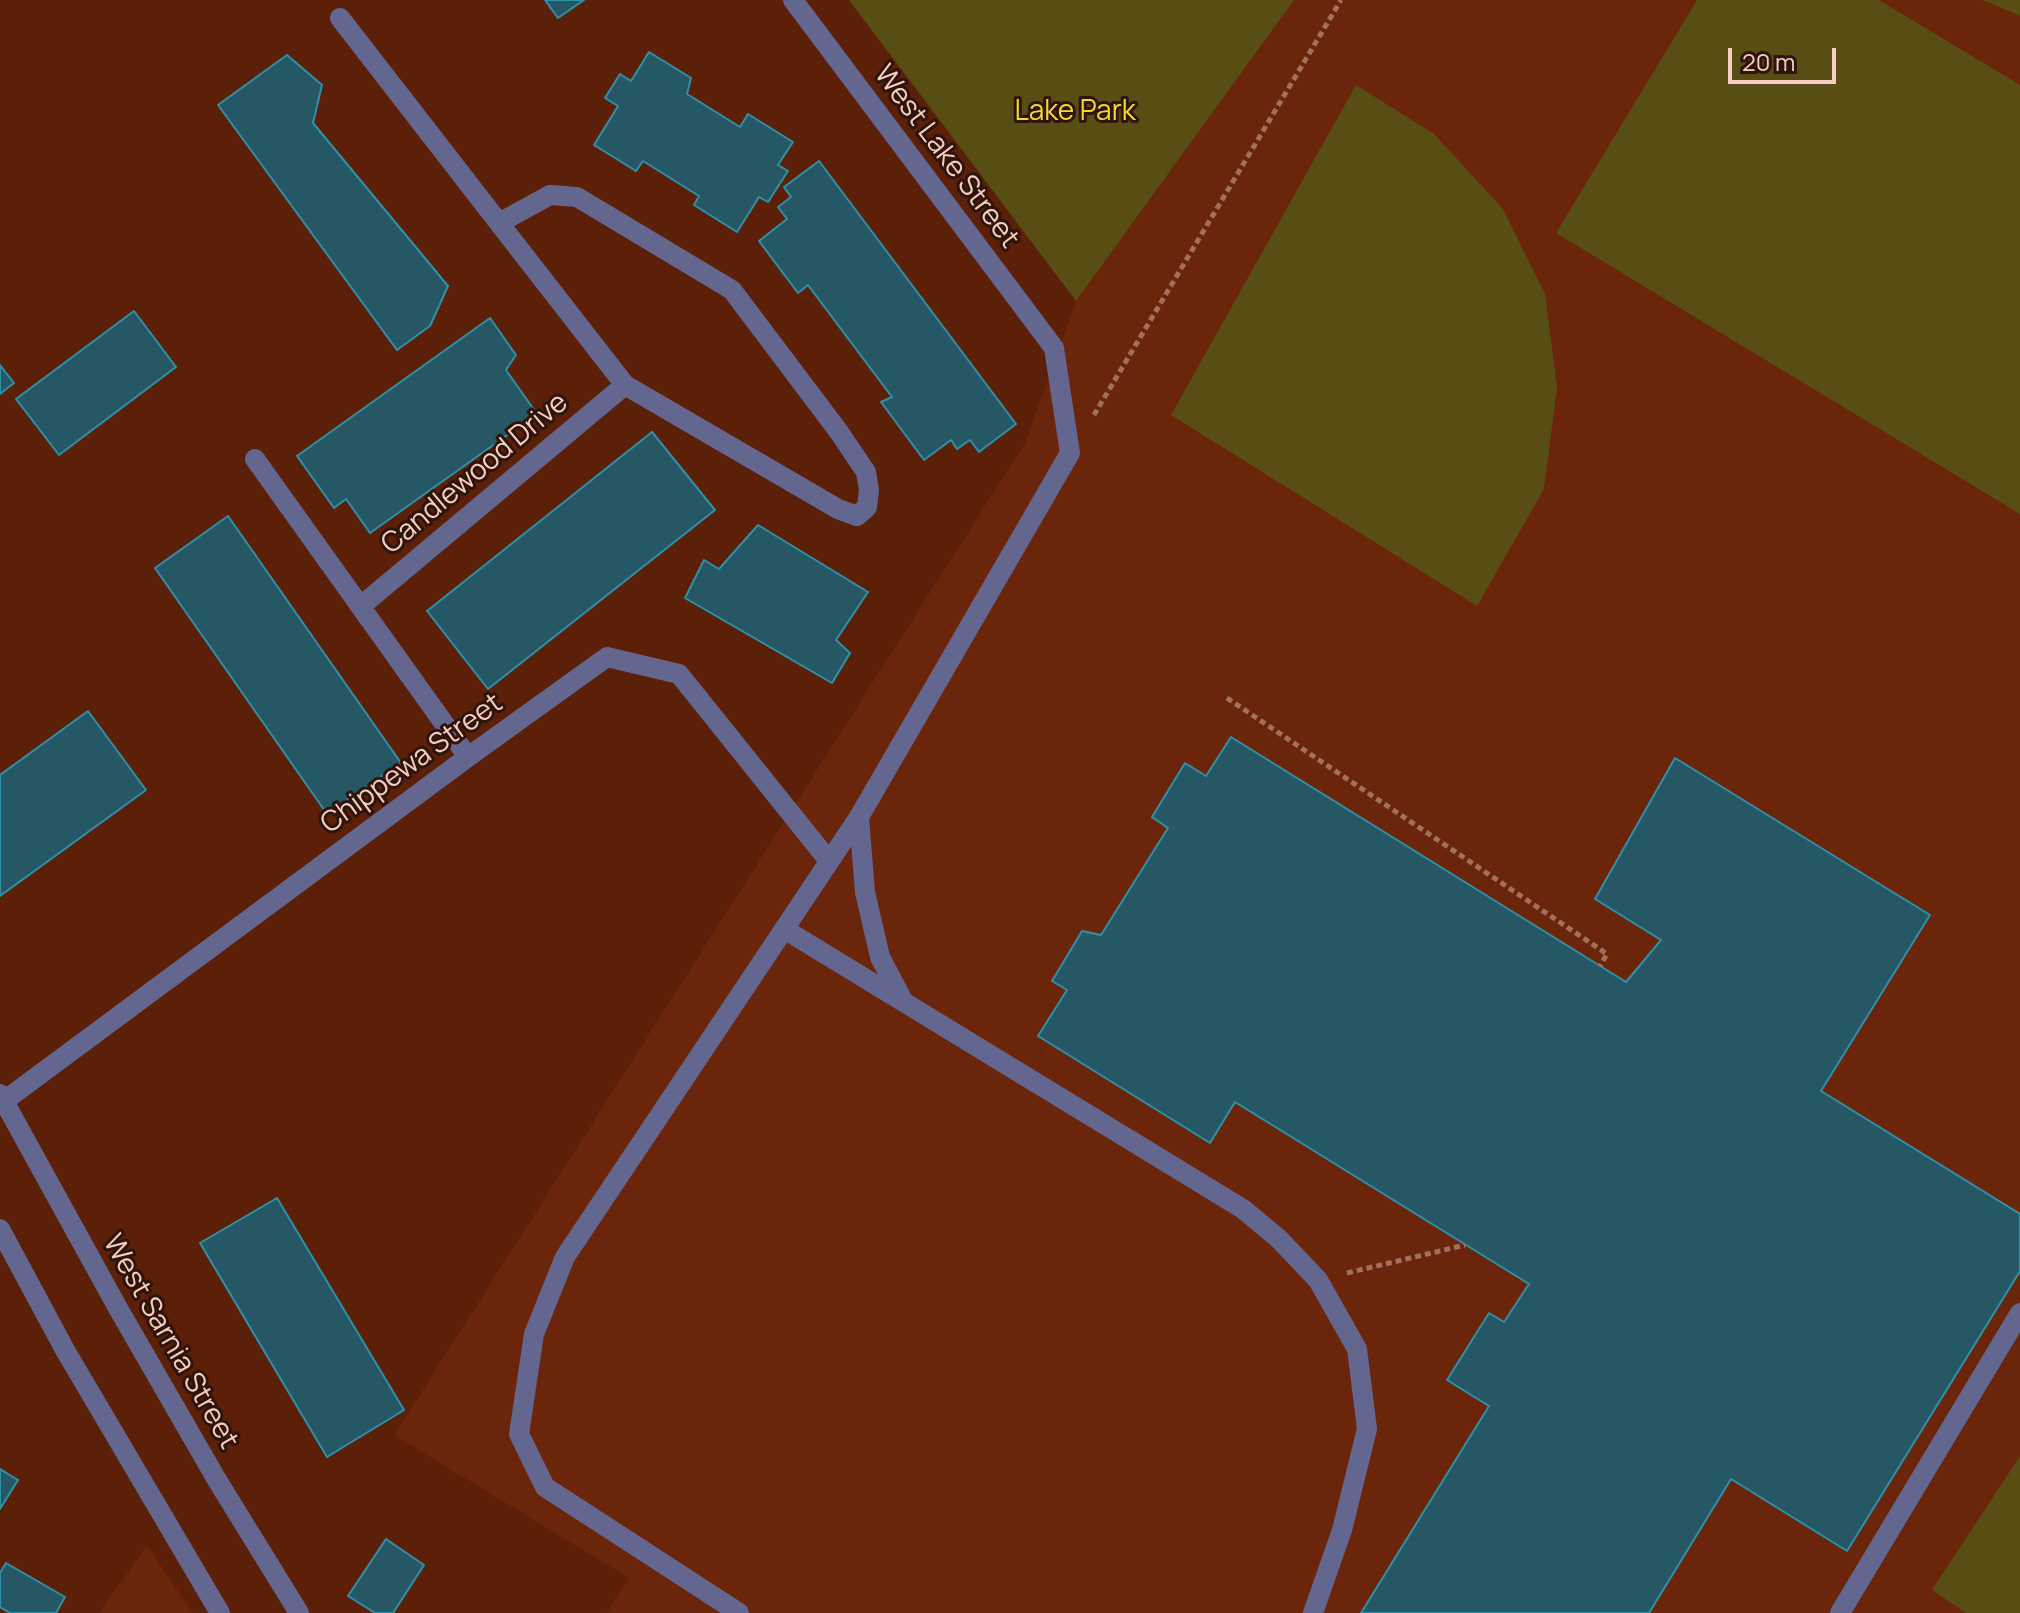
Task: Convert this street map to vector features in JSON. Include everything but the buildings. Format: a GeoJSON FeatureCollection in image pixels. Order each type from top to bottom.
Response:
{"type":"FeatureCollection","features":[{"type":"Feature","properties":{"kind":"street","name":"West Lake Street"},"geometry":{"type":"LineString","coordinates":[[793,0],[1054,348],[1070,453]]}},
{"type":"Feature","properties":{"kind":"street"},"geometry":{"type":"LineString","coordinates":[[340,18],[499,223],[625,385],[838,509],[857,516],[867,507],[869,490],[866,472],[732,290],[577,197],[550,195],[499,223]]}},
{"type":"Feature","properties":{"kind":"street","name":"Candlewood Drive"},"geometry":{"type":"LineString","coordinates":[[361,606],[625,385]]}},
{"type":"Feature","properties":{"kind":"street"},"geometry":{"type":"LineString","coordinates":[[739,1613],[545,1487],[519,1434],[534,1334],[565,1257],[859,817],[1070,453]]}},
{"type":"Feature","properties":{"kind":"street"},"geometry":{"type":"LineString","coordinates":[[255,459],[468,757]]}},
{"type":"Feature","properties":{"kind":"street","name":"Chippewa Street"},"geometry":{"type":"LineString","coordinates":[[1,1100],[607,657],[679,674],[829,861]]}},
{"type":"Feature","properties":{"kind":"street"},"geometry":{"type":"LineString","coordinates":[[859,817],[865,892],[880,957],[903,1001]]}},
{"type":"Feature","properties":{"kind":"street"},"geometry":{"type":"LineString","coordinates":[[784,929],[1243,1209],[1279,1239],[1318,1280],[1357,1349],[1367,1429],[1342,1530],[1313,1613]]}},
{"type":"Feature","properties":{"kind":"street","name":"West Sarnia Street"},"geometry":{"type":"LineString","coordinates":[[1,1100],[217,1480],[299,1613]]}},
{"type":"Feature","properties":{"kind":"street"},"geometry":{"type":"LineString","coordinates":[[0,1229],[65,1350],[220,1613]]}},
{"type":"Feature","properties":{"kind":"street"},"geometry":{"type":"LineString","coordinates":[[1840,1613],[2020,1313]]}},
{"type":"Feature","properties":{"kind":"path"},"geometry":{"type":"LineString","coordinates":[[1070,453],[1341,0]]}},
{"type":"Feature","properties":{"kind":"path"},"geometry":{"type":"LineString","coordinates":[[1227,698],[1607,954],[1600,966]]}},
{"type":"Feature","properties":{"kind":"path"},"geometry":{"type":"LineString","coordinates":[[1318,1280],[1465,1245]]}},
{"type":"Feature","properties":{"kind":"shaded area"},"geometry":{"type":"Polygon","coordinates":[[[1294,0],[1983,0],[2020,16],[2020,1613],[607,1613],[629,1578],[394,1435],[1025,443],[1076,301],[1294,0]]]}},
{"type":"Feature","properties":{"kind":"shaded area"},"geometry":{"type":"Polygon","coordinates":[[[147,1545],[193,1613],[99,1613],[147,1545]]]}},
{"type":"Feature","properties":{"kind":"green space","name":"Lake Park"},"geometry":{"type":"Polygon","coordinates":[[[849,0],[1294,0],[1076,301],[849,0]]]}},
{"type":"Feature","properties":{"kind":"green space"},"geometry":{"type":"Polygon","coordinates":[[[1697,0],[1879,0],[2020,85],[2020,514],[1556,233],[1697,0]]]}},
{"type":"Feature","properties":{"kind":"green space"},"geometry":{"type":"Polygon","coordinates":[[[1983,0],[2020,0],[2020,16],[1983,0]]]}},
{"type":"Feature","properties":{"kind":"green space"},"geometry":{"type":"Polygon","coordinates":[[[1356,85],[1434,134],[1503,209],[1545,294],[1557,387],[1544,489],[1477,606],[1171,415],[1356,85]]]}},
{"type":"Feature","properties":{"kind":"green space"},"geometry":{"type":"Polygon","coordinates":[[[2020,1456],[2020,1613],[1966,1613],[1932,1590],[2020,1456]]]}}]}
